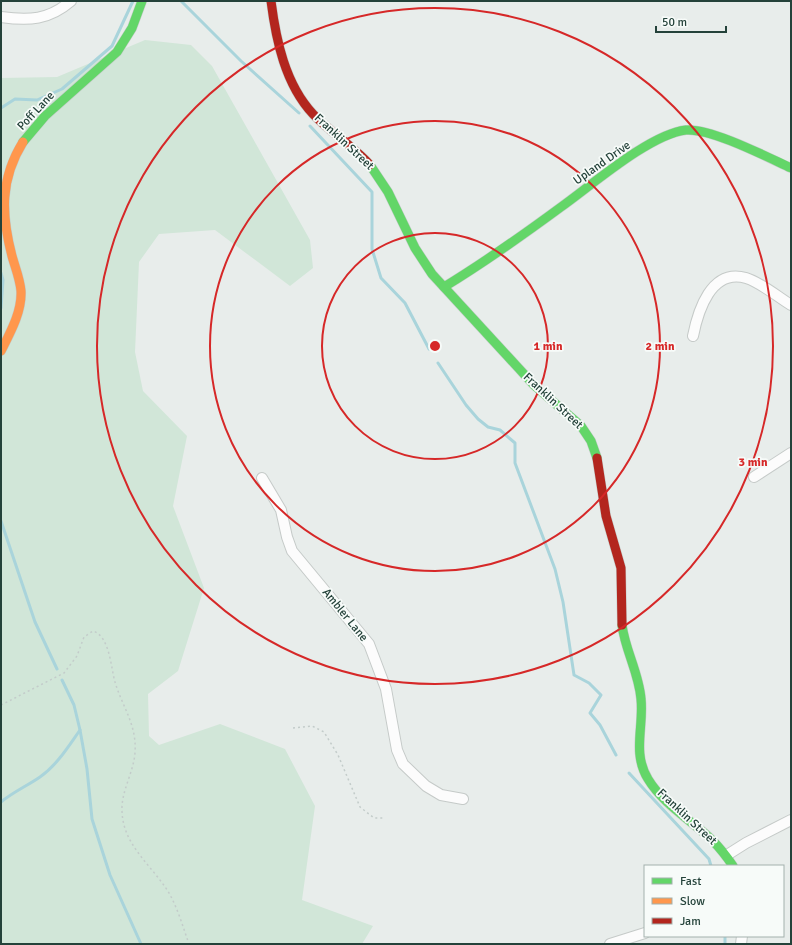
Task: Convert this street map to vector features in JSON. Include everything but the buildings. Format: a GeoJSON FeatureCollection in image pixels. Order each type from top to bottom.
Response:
{"type":"FeatureCollection","features":[{"type":"Feature","properties":{"kind":"street"},"geometry":{"type":"LineString","coordinates":[[1,17],[30,20],[46,16],[62,9],[71,1]]}},
{"type":"Feature","properties":{"kind":"street","name":"Poff Lane"},"geometry":{"type":"LineString","coordinates":[[1,351],[16,323],[21,302],[21,290],[3,216],[2,197],[8,171],[14,156],[58,103],[117,52],[132,27],[142,1]]}},
{"type":"Feature","properties":{"kind":"street","name":"Franklin Street"},"geometry":{"type":"LineString","coordinates":[[271,1],[279,46],[294,85],[311,112],[369,163],[380,177],[422,262],[539,390],[578,422],[586,432],[592,444],[606,518],[621,570],[624,634],[642,708],[638,743],[641,764],[644,772],[663,796],[727,855],[732,865]]}},
{"type":"Feature","properties":{"kind":"street","name":"Upland Drive"},"geometry":{"type":"LineString","coordinates":[[444,287],[490,259],[625,160],[659,138],[670,134],[688,130],[700,131],[719,136],[791,168]]}},
{"type":"Feature","properties":{"kind":"street"},"geometry":{"type":"LineString","coordinates":[[693,336],[697,314],[706,296],[715,286],[728,279],[746,278],[791,305]]}},
{"type":"Feature","properties":{"kind":"street"},"geometry":{"type":"LineString","coordinates":[[754,476],[791,454]]}},
{"type":"Feature","properties":{"kind":"street","name":"Ambler Lane"},"geometry":{"type":"LineString","coordinates":[[262,478],[281,510],[287,537],[292,551],[369,644],[386,689],[397,750],[403,764],[426,786],[441,794],[463,799]]}},
{"type":"Feature","properties":{"kind":"street"},"geometry":{"type":"LineString","coordinates":[[727,855],[746,843],[791,820]]}},
{"type":"Feature","properties":{"kind":"street"},"geometry":{"type":"LineString","coordinates":[[610,944],[644,933]]}},
{"type":"Feature","properties":{"kind":"path"},"geometry":{"type":"LineString","coordinates":[[1,705],[64,673],[77,656],[84,637],[88,633],[93,632],[101,636],[111,660],[115,683],[131,719],[135,738],[133,765],[122,808],[125,832],[146,865],[169,893],[190,944]]}},
{"type":"Feature","properties":{"kind":"path"},"geometry":{"type":"LineString","coordinates":[[293,728],[312,726],[324,732],[338,755],[360,806],[367,814],[374,818],[383,818]]}},
{"type":"Feature","properties":{"kind":"green space"},"geometry":{"type":"Polygon","coordinates":[[[145,40],[191,45],[212,66],[310,240],[313,268],[290,286],[215,230],[159,234],[139,262],[135,352],[143,391],[187,436],[173,506],[204,588],[178,671],[148,694],[149,736],[159,745],[220,724],[285,749],[315,806],[302,900],[373,926],[362,944],[1,944],[1,78],[57,77],[145,40]]]}},
{"type":"Feature","properties":{"kind":"waterway"},"geometry":{"type":"LineString","coordinates":[[1,108],[15,99],[37,100],[62,89],[112,46],[133,1]]}},
{"type":"Feature","properties":{"kind":"waterway"},"geometry":{"type":"LineString","coordinates":[[181,1],[241,61],[299,113]]}},
{"type":"Feature","properties":{"kind":"waterway"},"geometry":{"type":"LineString","coordinates":[[310,126],[372,192],[372,249],[381,278],[405,303],[429,349]]}},
{"type":"Feature","properties":{"kind":"waterway"},"geometry":{"type":"LineString","coordinates":[[1,273],[3,280],[1,308]]}},
{"type":"Feature","properties":{"kind":"waterway"},"geometry":{"type":"LineString","coordinates":[[438,363],[466,405],[478,419],[488,427],[500,430],[515,443],[515,463],[555,569],[563,602],[574,675],[589,683],[601,695],[590,713],[600,725],[616,755]]}},
{"type":"Feature","properties":{"kind":"waterway"},"geometry":{"type":"LineString","coordinates":[[1,521],[35,622],[57,669]]}},
{"type":"Feature","properties":{"kind":"waterway"},"geometry":{"type":"LineString","coordinates":[[62,680],[74,705],[80,730],[87,769],[92,819],[110,875],[141,944]]}},
{"type":"Feature","properties":{"kind":"waterway"},"geometry":{"type":"LineString","coordinates":[[1,802],[52,767],[80,730]]}},
{"type":"Feature","properties":{"kind":"waterway"},"geometry":{"type":"LineString","coordinates":[[629,773],[709,859],[711,865]]}},
{"type":"Feature","properties":{"kind":"waterway"},"geometry":{"type":"LineString","coordinates":[[725,937],[725,944]]}},
{"type":"Feature","properties":{"kind":"traffic: fast"},"geometry":{"type":"LineString","coordinates":[[23,142],[45,116],[117,52],[132,28],[142,1]]}},
{"type":"Feature","properties":{"kind":"traffic: fast"},"geometry":{"type":"LineString","coordinates":[[444,287],[518,238],[639,150],[672,134],[686,130],[710,134],[739,144],[791,168]]}},
{"type":"Feature","properties":{"kind":"traffic: fast"},"geometry":{"type":"LineString","coordinates":[[370,165],[388,192],[415,248],[432,274],[534,385],[581,426],[591,441],[597,458]]}},
{"type":"Feature","properties":{"kind":"traffic: fast"},"geometry":{"type":"LineString","coordinates":[[622,625],[640,689],[642,709],[640,750],[643,769],[648,779],[661,796],[712,840],[732,865]]}},
{"type":"Feature","properties":{"kind":"traffic: slow"},"geometry":{"type":"LineString","coordinates":[[1,351],[15,322],[21,299],[20,282],[8,241],[5,197],[10,170],[15,156],[23,142]]}},
{"type":"Feature","properties":{"kind":"traffic: jam"},"geometry":{"type":"LineString","coordinates":[[271,1],[283,61],[295,89],[313,114],[370,165]]}},
{"type":"Feature","properties":{"kind":"traffic: jam"},"geometry":{"type":"LineString","coordinates":[[597,458],[606,516],[621,568],[622,625]]}}]}
